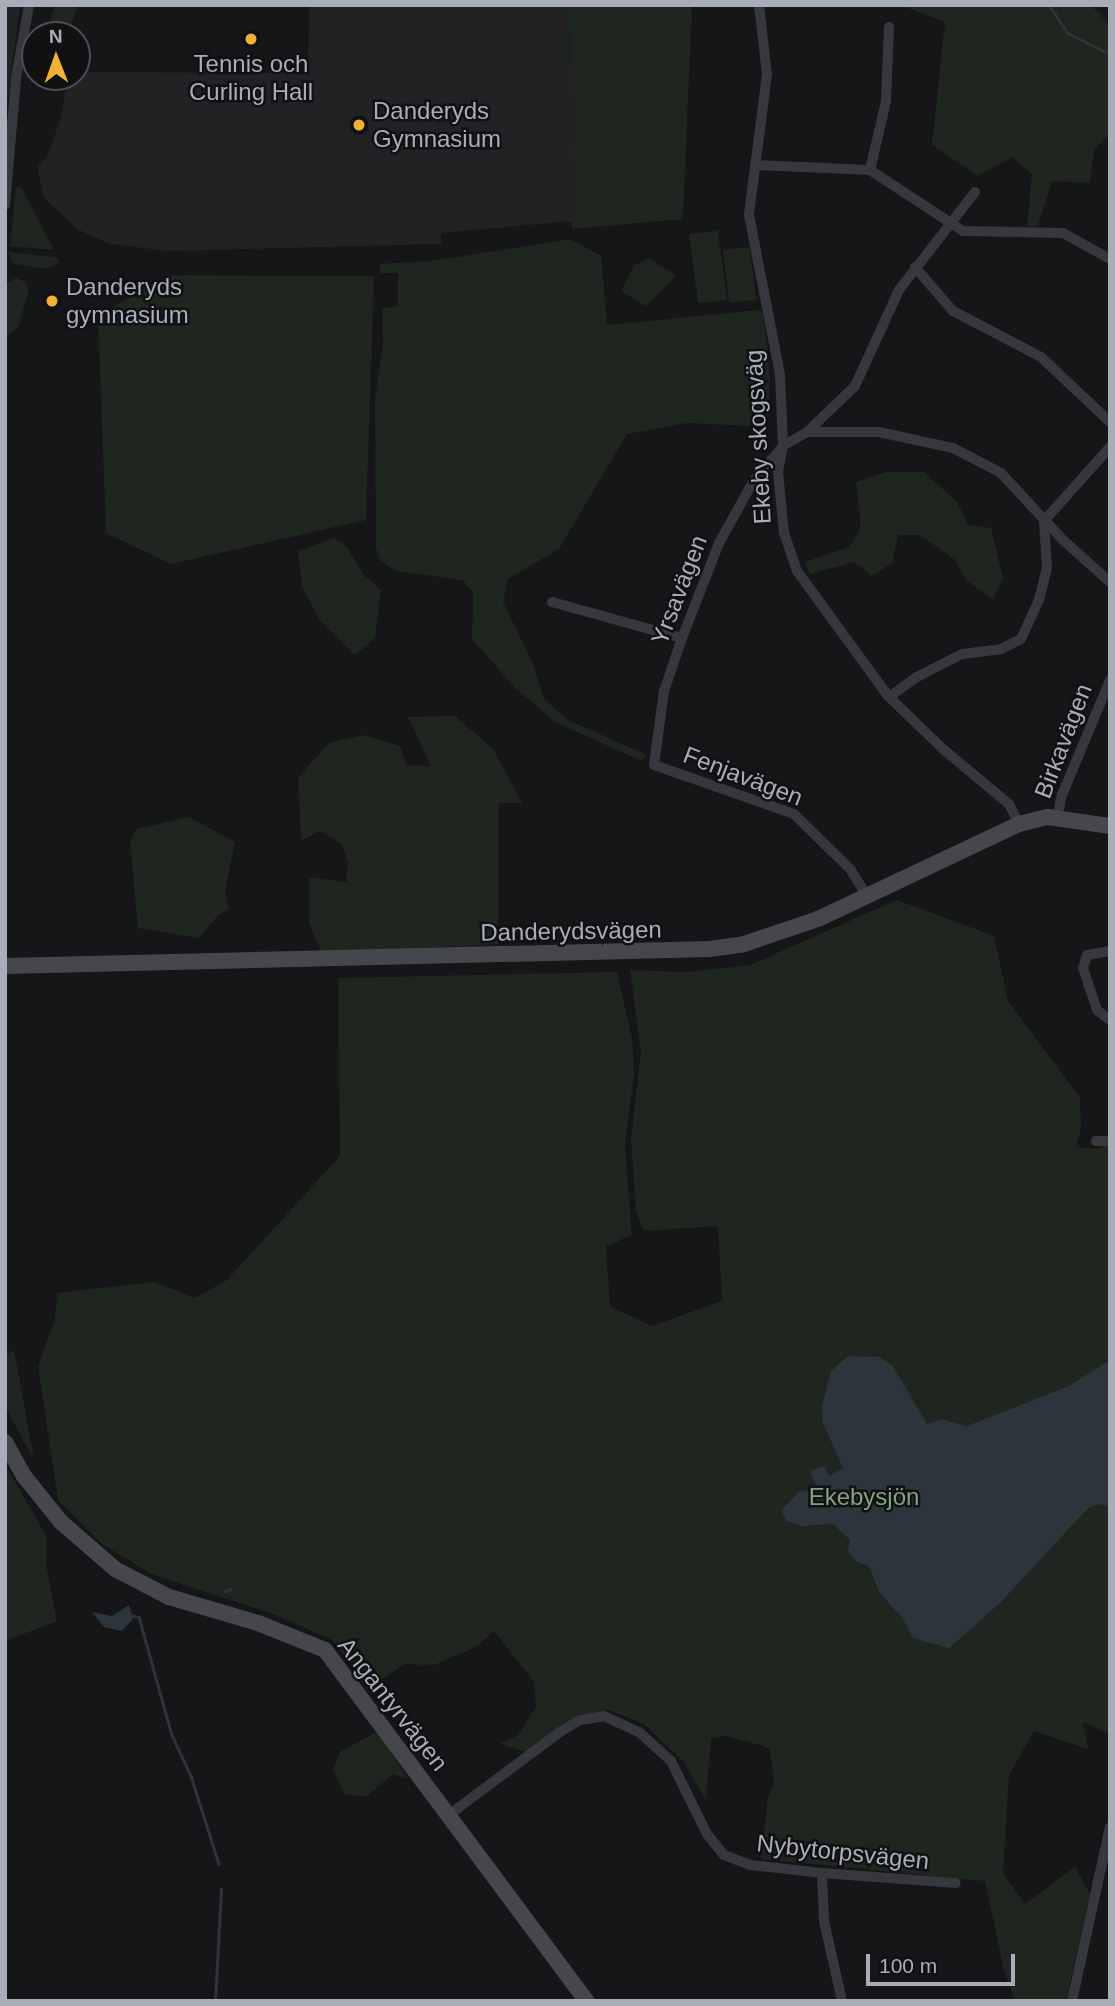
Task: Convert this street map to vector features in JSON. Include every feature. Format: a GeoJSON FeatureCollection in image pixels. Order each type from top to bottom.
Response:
{"type":"FeatureCollection","features":[{"type":"Feature","properties":{"kind":"street"},"geometry":{"type":"LineString","coordinates":[[5,205],[16,78],[29,5]]}},
{"type":"Feature","properties":{"kind":"street","name":"Ekeby skogsväg"},"geometry":{"type":"LineString","coordinates":[[759,5],[767,74],[749,215],[780,374],[783,446],[779,502],[797,570],[889,697],[943,749],[1009,804],[1020,824]]}},
{"type":"Feature","properties":{"kind":"street"},"geometry":{"type":"LineString","coordinates":[[870,170],[887,101],[888,27]]}},
{"type":"Feature","properties":{"kind":"street"},"geometry":{"type":"LineString","coordinates":[[755,164],[870,170],[963,231],[1063,233],[1110,259]]}},
{"type":"Feature","properties":{"kind":"street"},"geometry":{"type":"LineString","coordinates":[[783,446],[807,432],[855,386],[915,267],[975,192]]}},
{"type":"Feature","properties":{"kind":"street"},"geometry":{"type":"LineString","coordinates":[[915,267],[953,311],[1041,357],[1110,422]]}},
{"type":"Feature","properties":{"kind":"street"},"geometry":{"type":"LineString","coordinates":[[807,432],[879,432],[953,448],[1001,473],[1044,521],[1110,582]]}},
{"type":"Feature","properties":{"kind":"street","name":"Yrsavägen"},"geometry":{"type":"LineString","coordinates":[[654,765],[664,691],[682,638],[739,502],[783,446]]}},
{"type":"Feature","properties":{"kind":"street"},"geometry":{"type":"LineString","coordinates":[[889,697],[915,678],[962,654],[1001,649],[1021,639],[1040,600],[1047,568],[1044,521],[1110,447]]}},
{"type":"Feature","properties":{"kind":"street"},"geometry":{"type":"LineString","coordinates":[[552,602],[682,638]]}},
{"type":"Feature","properties":{"kind":"street","name":"Birkavägen"},"geometry":{"type":"LineString","coordinates":[[1057,818],[1062,795],[1110,680]]}},
{"type":"Feature","properties":{"kind":"street","name":"Fenjavägen"},"geometry":{"type":"LineString","coordinates":[[654,765],[794,814],[851,870],[867,896]]}},
{"type":"Feature","properties":{"kind":"street","name":"Danderydsvägen"},"geometry":{"type":"LineString","coordinates":[[5,966],[710,949],[779,933],[867,896],[1020,824],[1057,818],[1110,826]]}},
{"type":"Feature","properties":{"kind":"street"},"geometry":{"type":"LineString","coordinates":[[1110,951],[1087,955],[1083,968],[1097,1010],[1110,1020]]}},
{"type":"Feature","properties":{"kind":"street"},"geometry":{"type":"LineString","coordinates":[[1096,1141],[1110,1140]]}},
{"type":"Feature","properties":{"kind":"street","name":"Angantyrvägen"},"geometry":{"type":"LineString","coordinates":[[5,1442],[55,1515],[115,1569],[169,1597],[270,1627],[325,1650],[587,2001]]}},
{"type":"Feature","properties":{"kind":"street","name":"Nybytorpsvägen"},"geometry":{"type":"LineString","coordinates":[[450,1814],[560,1732],[580,1720],[604,1716],[639,1732],[671,1761],[707,1834],[724,1855],[750,1865],[822,1874],[956,1883]]}},
{"type":"Feature","properties":{"kind":"street"},"geometry":{"type":"LineString","coordinates":[[1072,2001],[1110,1827]]}},
{"type":"Feature","properties":{"kind":"street"},"geometry":{"type":"LineString","coordinates":[[822,1874],[824,1921],[842,2001]]}},
{"type":"Feature","properties":{"kind":"shaded area"},"geometry":{"type":"Polygon","coordinates":[[[5,5],[20,5],[5,121],[5,5]]]}},
{"type":"Feature","properties":{"kind":"shaded area","name":"Danderyds gymnasium"},"geometry":{"type":"Polygon","coordinates":[[[309,5],[569,5],[572,221],[441,233],[441,244],[169,251],[109,244],[77,229],[44,198],[37,167],[48,155],[61,117],[66,91],[91,91],[91,72],[308,73],[309,5]]]}},
{"type":"Feature","properties":{"kind":"shaded area","name":"Ekebysjön"},"geometry":{"type":"Polygon","coordinates":[[[848,1356],[880,1357],[893,1366],[927,1424],[941,1419],[967,1426],[1069,1386],[1110,1360],[1110,1507],[1101,1504],[1088,1508],[1000,1603],[949,1648],[913,1638],[903,1619],[879,1592],[869,1566],[857,1562],[848,1551],[850,1540],[833,1524],[801,1526],[787,1521],[781,1511],[801,1490],[812,1492],[817,1487],[810,1471],[824,1466],[829,1476],[843,1468],[823,1423],[822,1407],[831,1371],[848,1356]]]}},
{"type":"Feature","properties":{"kind":"shaded area"},"geometry":{"type":"Polygon","coordinates":[[[129,1605],[133,1619],[122,1631],[104,1627],[92,1612],[112,1616],[129,1605]]]}},
{"type":"Feature","properties":{"kind":"green space"},"geometry":{"type":"Polygon","coordinates":[[[55,5],[78,5],[72,21],[50,21],[55,5]]]}},
{"type":"Feature","properties":{"kind":"green space"},"geometry":{"type":"Polygon","coordinates":[[[569,5],[692,5],[683,219],[572,229],[569,5]]]}},
{"type":"Feature","properties":{"kind":"green space"},"geometry":{"type":"Polygon","coordinates":[[[900,5],[1091,5],[1110,25],[1110,133],[1094,150],[1090,183],[1052,181],[1038,226],[1027,226],[1032,174],[1012,157],[978,176],[932,145],[945,22],[900,5]]]}},
{"type":"Feature","properties":{"kind":"green space"},"geometry":{"type":"Polygon","coordinates":[[[16,187],[21,187],[54,250],[10,246],[16,187]]]}},
{"type":"Feature","properties":{"kind":"green space"},"geometry":{"type":"Polygon","coordinates":[[[718,231],[727,300],[698,303],[689,234],[718,231]]]}},
{"type":"Feature","properties":{"kind":"green space"},"geometry":{"type":"Polygon","coordinates":[[[570,239],[601,256],[607,325],[758,310],[762,311],[765,327],[770,380],[767,427],[687,423],[627,434],[559,549],[508,579],[503,602],[533,664],[544,699],[568,720],[647,755],[642,761],[557,723],[515,688],[472,639],[473,593],[463,580],[396,571],[380,560],[376,548],[375,398],[383,343],[382,308],[398,306],[398,273],[380,273],[380,264],[432,261],[570,239]]]}},
{"type":"Feature","properties":{"kind":"green space"},"geometry":{"type":"Polygon","coordinates":[[[750,247],[756,300],[729,303],[723,250],[750,247]]]}},
{"type":"Feature","properties":{"kind":"green space"},"geometry":{"type":"Polygon","coordinates":[[[8,252],[55,257],[60,262],[47,269],[13,264],[8,252]]]}},
{"type":"Feature","properties":{"kind":"green space"},"geometry":{"type":"Polygon","coordinates":[[[649,258],[676,276],[646,306],[621,291],[634,266],[649,258]]]}},
{"type":"Feature","properties":{"kind":"green space"},"geometry":{"type":"Polygon","coordinates":[[[170,275],[374,276],[366,520],[171,564],[106,533],[98,315],[170,275]]]}},
{"type":"Feature","properties":{"kind":"green space"},"geometry":{"type":"Polygon","coordinates":[[[16,278],[25,282],[29,290],[18,328],[6,337],[5,284],[16,278]]]}},
{"type":"Feature","properties":{"kind":"green space"},"geometry":{"type":"Polygon","coordinates":[[[886,472],[924,472],[957,502],[968,525],[991,528],[1003,578],[993,600],[967,581],[954,559],[920,535],[898,535],[892,563],[872,576],[854,562],[810,574],[805,562],[849,547],[861,528],[856,482],[886,472]]]}},
{"type":"Feature","properties":{"kind":"green space"},"geometry":{"type":"Polygon","coordinates":[[[334,538],[346,546],[365,576],[381,590],[375,638],[355,655],[320,621],[302,587],[298,551],[334,538]]]}},
{"type":"Feature","properties":{"kind":"green space"},"geometry":{"type":"Polygon","coordinates":[[[455,716],[493,749],[522,803],[499,803],[498,944],[322,953],[309,923],[309,877],[346,882],[348,862],[341,843],[320,831],[301,841],[298,778],[329,743],[363,735],[400,746],[406,765],[431,766],[408,717],[455,716]]]}},
{"type":"Feature","properties":{"kind":"green space"},"geometry":{"type":"Polygon","coordinates":[[[189,817],[235,842],[225,890],[229,909],[219,914],[199,938],[138,928],[130,843],[136,829],[189,817]]]}},
{"type":"Feature","properties":{"kind":"green space","name":"Ekebysjön"},"geometry":{"type":"Polygon","coordinates":[[[897,900],[994,936],[1008,1001],[1080,1098],[1081,1128],[1076,1147],[1098,1149],[1110,1144],[1110,1734],[1083,1722],[1088,1749],[1034,1731],[1009,1775],[1003,1873],[1025,1904],[1075,1867],[1090,1894],[1066,2001],[1015,2001],[1003,1966],[985,1881],[761,1859],[768,1797],[774,1783],[770,1750],[764,1746],[726,1736],[711,1738],[706,1801],[684,1762],[644,1724],[609,1710],[580,1715],[527,1752],[500,1744],[518,1735],[536,1707],[534,1682],[494,1631],[476,1647],[434,1665],[404,1664],[371,1687],[332,1640],[276,1615],[151,1574],[102,1544],[58,1500],[38,1366],[55,1319],[57,1293],[154,1282],[195,1298],[227,1280],[340,1156],[338,978],[617,972],[632,1039],[634,1074],[625,1145],[632,1235],[606,1246],[610,1306],[652,1326],[722,1301],[718,1226],[644,1231],[636,1211],[631,1138],[641,1053],[630,970],[685,972],[750,965],[897,900]]]}},
{"type":"Feature","properties":{"kind":"green space"},"geometry":{"type":"Polygon","coordinates":[[[14,1350],[34,1459],[5,1407],[5,1356],[14,1350]]]}},
{"type":"Feature","properties":{"kind":"green space"},"geometry":{"type":"Polygon","coordinates":[[[5,1464],[47,1537],[46,1565],[57,1621],[5,1641],[5,1464]]]}},
{"type":"Feature","properties":{"kind":"green space"},"geometry":{"type":"Polygon","coordinates":[[[378,1731],[407,1778],[393,1774],[367,1796],[345,1795],[333,1769],[340,1752],[378,1731]]]}},
{"type":"Feature","properties":{"kind":"waterway"},"geometry":{"type":"LineString","coordinates":[[1049,5],[1068,33],[1110,54]]}},
{"type":"Feature","properties":{"kind":"waterway"},"geometry":{"type":"LineString","coordinates":[[225,1591],[231,1589]]}},
{"type":"Feature","properties":{"kind":"waterway"},"geometry":{"type":"LineString","coordinates":[[130,1615],[139,1617],[172,1735],[191,1776],[219,1864]]}},
{"type":"Feature","properties":{"kind":"waterway"},"geometry":{"type":"LineString","coordinates":[[215,2001],[221,1889]]}},
{"type":"Feature","properties":{"kind":"place","name":"Tennis och Curling Hall"},"geometry":{"type":"Point","coordinates":[251,39]}},
{"type":"Feature","properties":{"kind":"place","name":"Danderyds Gymnasium"},"geometry":{"type":"Point","coordinates":[359,125]}},
{"type":"Feature","properties":{"kind":"place","name":"Danderyds gymnasium"},"geometry":{"type":"Point","coordinates":[52,301]}}]}
